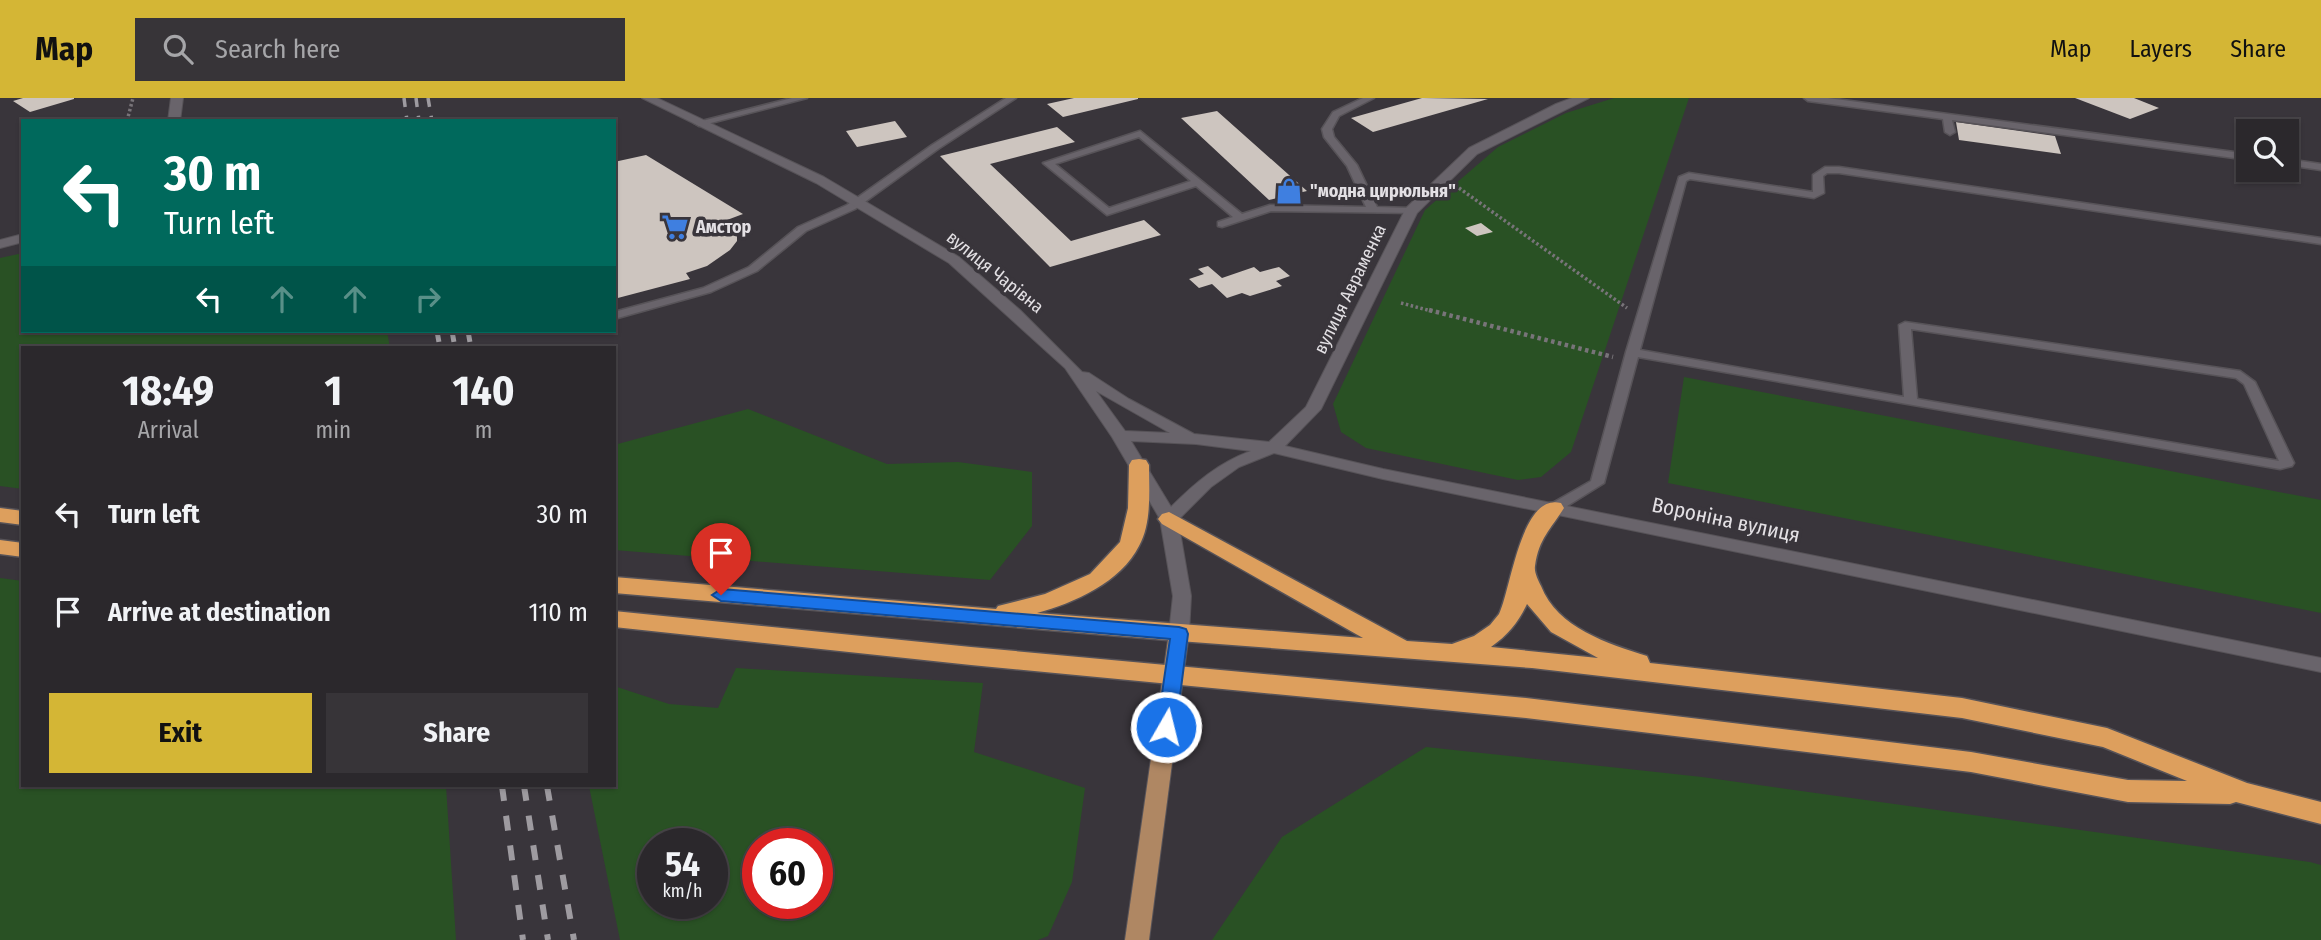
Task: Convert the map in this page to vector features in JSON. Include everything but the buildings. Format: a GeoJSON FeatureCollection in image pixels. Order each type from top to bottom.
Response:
{"type":"FeatureCollection","features":[{"type":"Feature","properties":{"kind":"highway"},"geometry":{"type":"LineString","coordinates":[[989,617],[1051,601],[1098,579],[1130,544],[1138,508],[1139,465]]}},
{"type":"Feature","properties":{"kind":"highway"},"geometry":{"type":"LineString","coordinates":[[1452,653],[1478,645],[1498,632],[1514,612],[1535,531],[1554,508]]}},
{"type":"Feature","properties":{"kind":"highway"},"geometry":{"type":"LineString","coordinates":[[0,515],[21,518]]}},
{"type":"Feature","properties":{"kind":"highway"},"geometry":{"type":"LineString","coordinates":[[1169,519],[1405,651]]}},
{"type":"Feature","properties":{"kind":"highway"},"geometry":{"type":"LineString","coordinates":[[0,547],[21,550]]}},
{"type":"Feature","properties":{"kind":"highway"},"geometry":{"type":"LineString","coordinates":[[1524,570],[1538,604],[1572,635],[1615,655],[1693,677]]}},
{"type":"Feature","properties":{"kind":"highway"},"geometry":{"type":"LineString","coordinates":[[616,585],[1179,634],[1452,653],[1962,708],[2107,738],[2242,793],[2321,813]]}},
{"type":"Feature","properties":{"kind":"highway"},"geometry":{"type":"LineString","coordinates":[[616,619],[1526,708],[1971,762],[2128,791],[2242,793]]}},
{"type":"Feature","properties":{"kind":"main road"},"geometry":{"type":"LineString","coordinates":[[174,119],[177,98]]}},
{"type":"Feature","properties":{"kind":"main road","name":"вулиця Чарівна"},"geometry":{"type":"LineString","coordinates":[[648,98],[860,202],[954,260],[1070,365],[1121,436],[1169,519],[1182,596],[1179,634]]}},
{"type":"Feature","properties":{"kind":"main road","name":"вулиця Авраменка"},"geometry":{"type":"LineString","coordinates":[[1273,448],[1313,408],[1411,211],[1473,151],[1560,106],[1583,98]]}},
{"type":"Feature","properties":{"kind":"main road"},"geometry":{"type":"LineString","coordinates":[[0,244],[21,239]]}},
{"type":"Feature","properties":{"kind":"main road"},"geometry":{"type":"LineString","coordinates":[[1070,365],[1123,402],[1196,439]]}},
{"type":"Feature","properties":{"kind":"main road","name":"Вороніна вулиця"},"geometry":{"type":"LineString","coordinates":[[1121,436],[1196,439],[1273,448],[1382,474],[2321,665]]}},
{"type":"Feature","properties":{"kind":"main road"},"geometry":{"type":"LineString","coordinates":[[1169,519],[1205,483],[1233,463],[1273,448]]}},
{"type":"Feature","properties":{"kind":"main road"},"geometry":{"type":"LineString","coordinates":[[1137,940],[1179,634]]}},
{"type":"Feature","properties":{"kind":"lane"},"geometry":{"type":"LineString","coordinates":[[699,123],[803,98]]}},
{"type":"Feature","properties":{"kind":"lane"},"geometry":{"type":"LineString","coordinates":[[616,315],[707,289],[743,274],[774,255],[789,238],[802,229],[860,202],[935,148],[1012,98]]}},
{"type":"Feature","properties":{"kind":"lane"},"geometry":{"type":"LineString","coordinates":[[1370,98],[1336,114],[1327,129],[1329,137],[1352,165],[1373,210]]}},
{"type":"Feature","properties":{"kind":"lane"},"geometry":{"type":"LineString","coordinates":[[1808,98],[2236,155]]}},
{"type":"Feature","properties":{"kind":"lane"},"geometry":{"type":"LineString","coordinates":[[1947,116],[1950,132]]}},
{"type":"Feature","properties":{"kind":"lane"},"geometry":{"type":"LineString","coordinates":[[1198,182],[1107,212],[1048,163],[1140,134],[1198,182],[1241,218]]}},
{"type":"Feature","properties":{"kind":"lane"},"geometry":{"type":"LineString","coordinates":[[2299,164],[2321,167]]}},
{"type":"Feature","properties":{"kind":"lane"},"geometry":{"type":"LineString","coordinates":[[1554,508],[1597,483],[1682,179],[1689,176],[1814,195],[1819,193],[1818,175],[1825,170],[1839,170],[2321,241]]}},
{"type":"Feature","properties":{"kind":"lane"},"geometry":{"type":"LineString","coordinates":[[1222,224],[1270,208],[1411,211]]}},
{"type":"Feature","properties":{"kind":"lane"},"geometry":{"type":"LineString","coordinates":[[1631,357],[2137,442],[2280,465],[2287,463],[2249,382],[2241,375],[1905,325],[1911,402]]}},
{"type":"Feature","properties":{"kind":"path"},"geometry":{"type":"LineString","coordinates":[[128,119],[133,98]]}},
{"type":"Feature","properties":{"kind":"path"},"geometry":{"type":"LineString","coordinates":[[1460,188],[1642,318]]}},
{"type":"Feature","properties":{"kind":"path"},"geometry":{"type":"LineString","coordinates":[[1401,303],[1631,357]]}},
{"type":"Feature","properties":{"kind":"green space"},"geometry":{"type":"Polygon","coordinates":[[[1614,98],[1689,98],[1571,452],[1541,477],[1518,480],[1366,448],[1341,432],[1333,404],[1425,210],[1498,147],[1566,113],[1614,98]]]}},
{"type":"Feature","properties":{"kind":"green space"},"geometry":{"type":"Polygon","coordinates":[[[21,253],[21,333],[387,333],[390,346],[21,346],[21,489],[0,486],[0,258],[21,253]]]}},
{"type":"Feature","properties":{"kind":"green space"},"geometry":{"type":"Polygon","coordinates":[[[1684,377],[2321,500],[2321,613],[1668,483],[1684,377]]]}},
{"type":"Feature","properties":{"kind":"green space"},"geometry":{"type":"Polygon","coordinates":[[[748,409],[887,464],[958,462],[1032,472],[1032,526],[990,580],[616,550],[616,444],[748,409]]]}},
{"type":"Feature","properties":{"kind":"green space"},"geometry":{"type":"Polygon","coordinates":[[[0,578],[21,581],[21,787],[446,787],[456,940],[0,940],[0,578]]]}},
{"type":"Feature","properties":{"kind":"green space"},"geometry":{"type":"Polygon","coordinates":[[[736,668],[983,683],[974,752],[1085,788],[1072,882],[1048,936],[1038,940],[620,940],[589,787],[616,787],[616,687],[669,704],[718,708],[736,668]]]}},
{"type":"Feature","properties":{"kind":"green space"},"geometry":{"type":"Polygon","coordinates":[[[1426,747],[1702,777],[2310,862],[2321,865],[2321,940],[1212,940],[1282,837],[1426,747]]]}},
{"type":"Feature","properties":{"kind":"railway"},"geometry":{"type":"LineString","coordinates":[[404,98],[407,119]]}},
{"type":"Feature","properties":{"kind":"railway"},"geometry":{"type":"LineString","coordinates":[[416,98],[419,119]]}},
{"type":"Feature","properties":{"kind":"railway"},"geometry":{"type":"LineString","coordinates":[[428,98],[432,119]]}},
{"type":"Feature","properties":{"kind":"railway"},"geometry":{"type":"LineString","coordinates":[[437,333],[440,346]]}},
{"type":"Feature","properties":{"kind":"railway"},"geometry":{"type":"LineString","coordinates":[[452,333],[455,346]]}},
{"type":"Feature","properties":{"kind":"railway"},"geometry":{"type":"LineString","coordinates":[[468,333],[471,346]]}},
{"type":"Feature","properties":{"kind":"railway"},"geometry":{"type":"LineString","coordinates":[[502,787],[523,940]]}},
{"type":"Feature","properties":{"kind":"railway"},"geometry":{"type":"LineString","coordinates":[[524,787],[548,940]]}},
{"type":"Feature","properties":{"kind":"railway"},"geometry":{"type":"LineString","coordinates":[[547,787],[574,940]]}},
{"type":"Feature","properties":{"kind":"place","name":"\"модна цирюльня\""},"geometry":{"type":"Point","coordinates":[1289,191]}},
{"type":"Feature","properties":{"kind":"place","name":"Амстор"},"geometry":{"type":"Point","coordinates":[675,227]}},
{"type":"Feature","properties":{"kind":"route"},"geometry":{"type":"LineString","coordinates":[[721,595],[1179,634],[1166,727]]}}]}
